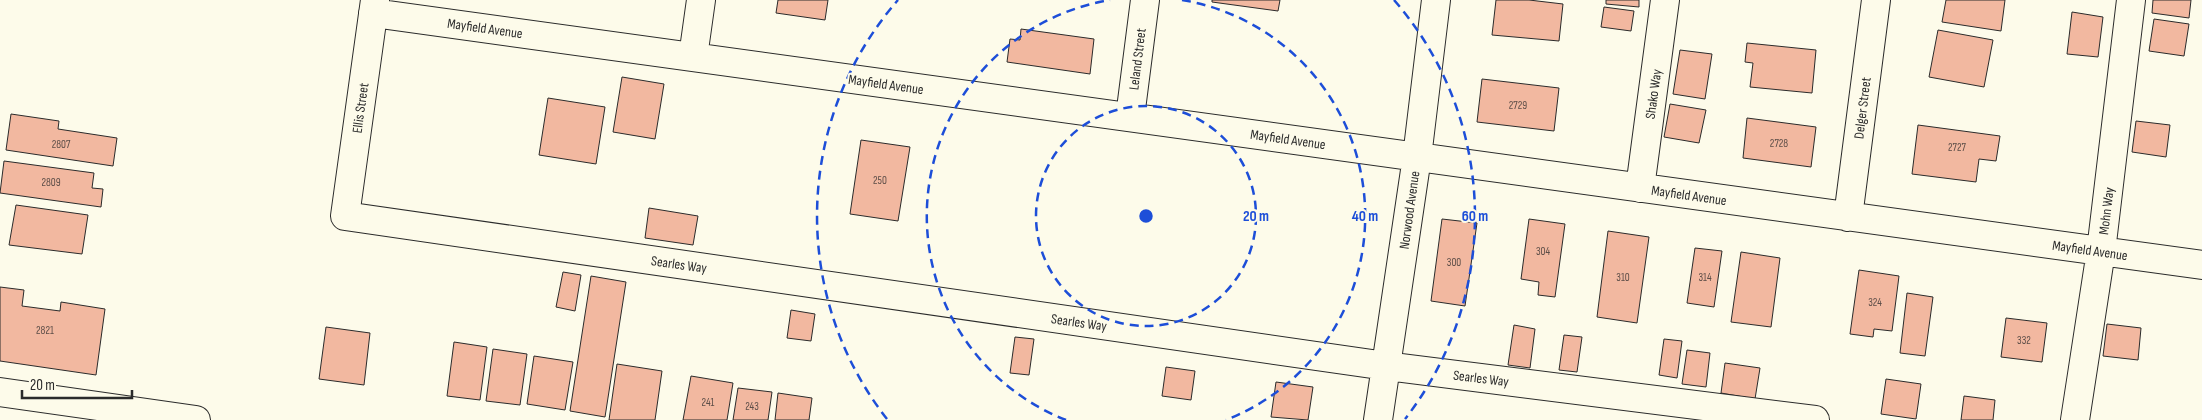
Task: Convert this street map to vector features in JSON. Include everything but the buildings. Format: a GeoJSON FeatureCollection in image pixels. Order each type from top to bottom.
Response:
{"type":"FeatureCollection","features":[{"type":"Feature","properties":{"kind":"street"},"geometry":{"type":"LineString","coordinates":[[694,57],[701,0]]}},
{"type":"Feature","properties":{"kind":"street","name":"Leland Street"},"geometry":{"type":"LineString","coordinates":[[1130,117],[1145,0]]}},
{"type":"Feature","properties":{"kind":"street","name":"Norwood Avenue"},"geometry":{"type":"LineString","coordinates":[[1378,420],[1417,157],[1436,0]]}},
{"type":"Feature","properties":{"kind":"street","name":"Shako Way"},"geometry":{"type":"LineString","coordinates":[[1640,188],[1665,0]]}},
{"type":"Feature","properties":{"kind":"street","name":"Delger Street"},"geometry":{"type":"LineString","coordinates":[[1848,217],[1876,0]]}},
{"type":"Feature","properties":{"kind":"street","name":"Mohn Way"},"geometry":{"type":"LineString","coordinates":[[2075,420],[2101,251],[2130,0]]}},
{"type":"Feature","properties":{"kind":"street","name":"Mayfield Avenue"},"geometry":{"type":"LineString","coordinates":[[374,6],[694,57],[2202,265]]}},
{"type":"Feature","properties":{"kind":"street","name":"Ellis Street"},"geometry":{"type":"LineString","coordinates":[[345,216],[374,6]]}},
{"type":"Feature","properties":{"kind":"street","name":"Searles Way"},"geometry":{"type":"LineString","coordinates":[[345,216],[1386,366],[1815,420]]}},
{"type":"Feature","properties":{"kind":"street"},"geometry":{"type":"LineString","coordinates":[[0,392],[196,420]]}}]}
